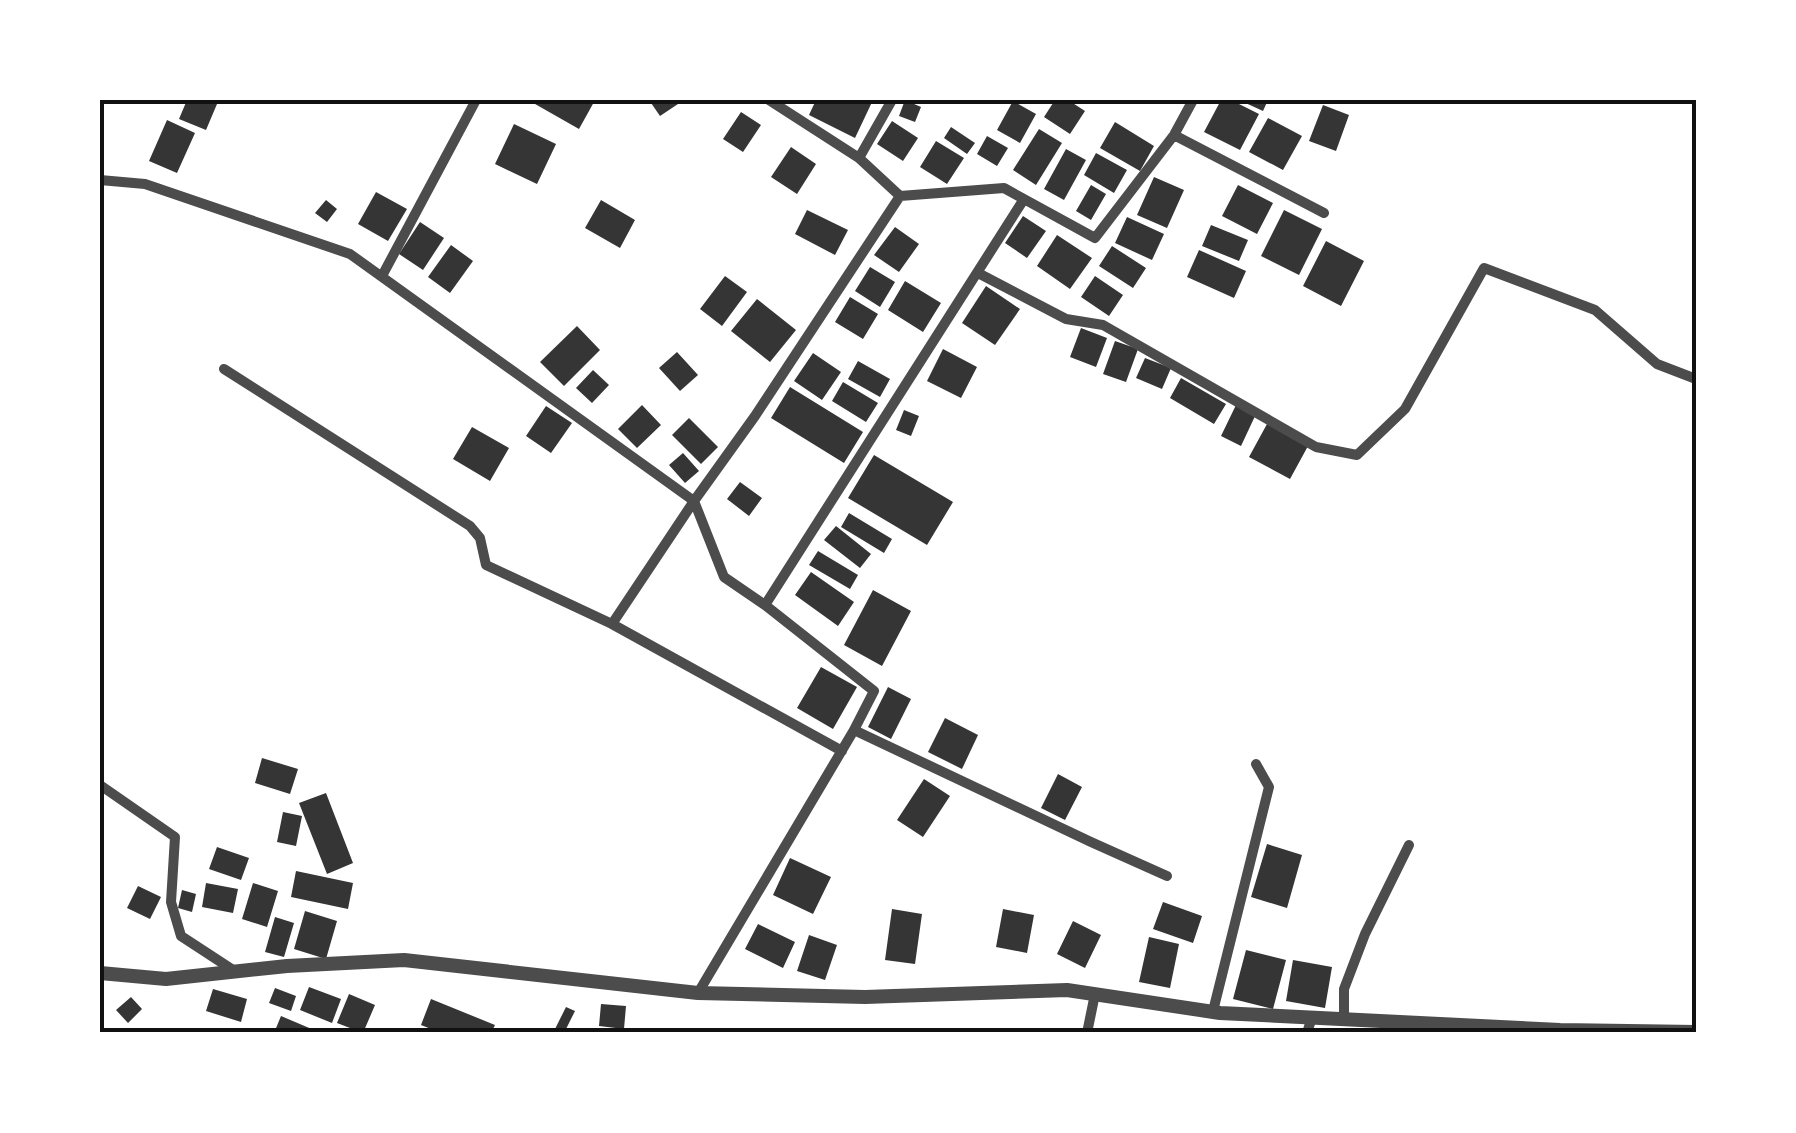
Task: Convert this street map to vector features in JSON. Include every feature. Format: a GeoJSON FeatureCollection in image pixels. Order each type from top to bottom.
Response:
{"type":"FeatureCollection","features":[{"type":"Feature","properties":{"kind":"street"},"geometry":{"type":"LineString","coordinates":[[382,276],[476,100]]}},
{"type":"Feature","properties":{"kind":"street"},"geometry":{"type":"LineString","coordinates":[[769,100],[859,158],[900,196],[1004,188],[1095,238],[1174,135],[1193,100]]}},
{"type":"Feature","properties":{"kind":"street"},"geometry":{"type":"LineString","coordinates":[[859,158],[892,100]]}},
{"type":"Feature","properties":{"kind":"street"},"geometry":{"type":"LineString","coordinates":[[1174,135],[1324,213]]}},
{"type":"Feature","properties":{"kind":"street"},"geometry":{"type":"LineString","coordinates":[[100,180],[146,184],[350,254],[694,501],[724,577],[874,691],[698,993]]}},
{"type":"Feature","properties":{"kind":"street"},"geometry":{"type":"LineString","coordinates":[[612,624],[756,416],[900,196]]}},
{"type":"Feature","properties":{"kind":"street"},"geometry":{"type":"LineString","coordinates":[[765,605],[1024,199]]}},
{"type":"Feature","properties":{"kind":"street"},"geometry":{"type":"LineString","coordinates":[[978,273],[1066,319],[1102,325],[1316,446],[1357,455],[1405,409],[1484,268],[1595,310],[1658,364],[1696,380]]}},
{"type":"Feature","properties":{"kind":"street"},"geometry":{"type":"LineString","coordinates":[[224,369],[470,526],[480,538],[486,565],[612,624],[842,751]]}},
{"type":"Feature","properties":{"kind":"street"},"geometry":{"type":"LineString","coordinates":[[854,730],[1167,876]]}},
{"type":"Feature","properties":{"kind":"street"},"geometry":{"type":"LineString","coordinates":[[1213,1012],[1268,788],[1256,764]]}},
{"type":"Feature","properties":{"kind":"street"},"geometry":{"type":"LineString","coordinates":[[100,785],[176,837],[171,902],[180,936],[233,970]]}},
{"type":"Feature","properties":{"kind":"street"},"geometry":{"type":"LineString","coordinates":[[1344,1019],[1344,989],[1365,934],[1409,844]]}},
{"type":"Feature","properties":{"kind":"street"},"geometry":{"type":"LineString","coordinates":[[100,973],[166,979],[233,970],[404,960],[698,993],[865,998],[1068,990],[1213,1012],[1464,1029],[1696,1032]]}},
{"type":"Feature","properties":{"kind":"street"},"geometry":{"type":"LineString","coordinates":[[1087,1033],[1095,994]]}},
{"type":"Feature","properties":{"kind":"street"},"geometry":{"type":"LineString","coordinates":[[1307,1033],[1312,1018]]}},
{"type":"Feature","properties":{"kind":"building"},"geometry":{"type":"Polygon","coordinates":[[[187,100],[217,104],[206,130],[179,119],[187,100]]]}},
{"type":"Feature","properties":{"kind":"building"},"geometry":{"type":"Polygon","coordinates":[[[528,100],[590,100],[594,102],[579,129],[528,100]]]}},
{"type":"Feature","properties":{"kind":"building"},"geometry":{"type":"Polygon","coordinates":[[[649,100],[684,100],[660,116],[649,100]]]}},
{"type":"Feature","properties":{"kind":"building"},"geometry":{"type":"Polygon","coordinates":[[[816,100],[873,100],[855,138],[809,115],[816,100]]]}},
{"type":"Feature","properties":{"kind":"building"},"geometry":{"type":"Polygon","coordinates":[[[905,100],[921,107],[915,122],[899,116],[905,100]]]}},
{"type":"Feature","properties":{"kind":"building"},"geometry":{"type":"Polygon","coordinates":[[[1055,100],[1068,100],[1085,111],[1070,134],[1044,117],[1055,100]]]}},
{"type":"Feature","properties":{"kind":"building"},"geometry":{"type":"Polygon","coordinates":[[[1221,100],[1231,100],[1259,114],[1240,150],[1204,132],[1221,100]]]}},
{"type":"Feature","properties":{"kind":"building"},"geometry":{"type":"Polygon","coordinates":[[[1239,100],[1268,100],[1263,111],[1239,100]]]}},
{"type":"Feature","properties":{"kind":"building"},"geometry":{"type":"Polygon","coordinates":[[[1013,101],[1036,114],[1020,143],[997,130],[1013,101]]]}},
{"type":"Feature","properties":{"kind":"building"},"geometry":{"type":"Polygon","coordinates":[[[1323,105],[1349,115],[1336,151],[1309,141],[1323,105]]]}},
{"type":"Feature","properties":{"kind":"building"},"geometry":{"type":"Polygon","coordinates":[[[741,112],[761,125],[743,152],[723,139],[741,112]]]}},
{"type":"Feature","properties":{"kind":"building"},"geometry":{"type":"Polygon","coordinates":[[[1268,118],[1302,136],[1283,170],[1249,152],[1268,118]]]}},
{"type":"Feature","properties":{"kind":"building"},"geometry":{"type":"Polygon","coordinates":[[[167,120],[195,133],[177,173],[149,161],[167,120]]]}},
{"type":"Feature","properties":{"kind":"building"},"geometry":{"type":"Polygon","coordinates":[[[892,121],[918,138],[903,161],[877,144],[892,121]]]}},
{"type":"Feature","properties":{"kind":"building"},"geometry":{"type":"Polygon","coordinates":[[[1115,122],[1154,146],[1140,171],[1100,148],[1115,122]]]}},
{"type":"Feature","properties":{"kind":"building"},"geometry":{"type":"Polygon","coordinates":[[[514,124],[556,144],[537,184],[495,164],[514,124]]]}},
{"type":"Feature","properties":{"kind":"building"},"geometry":{"type":"Polygon","coordinates":[[[951,127],[975,143],[967,154],[944,138],[951,127]]]}},
{"type":"Feature","properties":{"kind":"building"},"geometry":{"type":"Polygon","coordinates":[[[1039,129],[1062,143],[1036,185],[1013,170],[1039,129]]]}},
{"type":"Feature","properties":{"kind":"building"},"geometry":{"type":"Polygon","coordinates":[[[987,136],[1008,148],[997,166],[977,154],[987,136]]]}},
{"type":"Feature","properties":{"kind":"building"},"geometry":{"type":"Polygon","coordinates":[[[936,141],[964,158],[947,184],[920,167],[936,141]]]}},
{"type":"Feature","properties":{"kind":"building"},"geometry":{"type":"Polygon","coordinates":[[[791,147],[816,164],[797,194],[771,177],[791,147]]]}},
{"type":"Feature","properties":{"kind":"building"},"geometry":{"type":"Polygon","coordinates":[[[1066,149],[1086,160],[1064,200],[1044,189],[1066,149]]]}},
{"type":"Feature","properties":{"kind":"building"},"geometry":{"type":"Polygon","coordinates":[[[1096,153],[1127,170],[1114,193],[1084,175],[1096,153]]]}},
{"type":"Feature","properties":{"kind":"building"},"geometry":{"type":"Polygon","coordinates":[[[1154,177],[1184,190],[1167,228],[1137,215],[1154,177]]]}},
{"type":"Feature","properties":{"kind":"building"},"geometry":{"type":"Polygon","coordinates":[[[1091,185],[1106,194],[1091,220],[1076,211],[1091,185]]]}},
{"type":"Feature","properties":{"kind":"building"},"geometry":{"type":"Polygon","coordinates":[[[1238,185],[1273,203],[1257,234],[1222,216],[1238,185]]]}},
{"type":"Feature","properties":{"kind":"building"},"geometry":{"type":"Polygon","coordinates":[[[376,192],[407,209],[388,241],[358,224],[376,192]]]}},
{"type":"Feature","properties":{"kind":"building"},"geometry":{"type":"Polygon","coordinates":[[[326,200],[337,209],[327,222],[315,213],[326,200]]]}},
{"type":"Feature","properties":{"kind":"building"},"geometry":{"type":"Polygon","coordinates":[[[601,200],[635,220],[620,248],[585,228],[601,200]]]}},
{"type":"Feature","properties":{"kind":"building"},"geometry":{"type":"Polygon","coordinates":[[[807,210],[848,230],[835,255],[795,234],[807,210]]]}},
{"type":"Feature","properties":{"kind":"building"},"geometry":{"type":"Polygon","coordinates":[[[1284,210],[1322,229],[1299,275],[1261,256],[1284,210]]]}},
{"type":"Feature","properties":{"kind":"building"},"geometry":{"type":"Polygon","coordinates":[[[1023,216],[1046,231],[1027,258],[1005,243],[1023,216]]]}},
{"type":"Feature","properties":{"kind":"building"},"geometry":{"type":"Polygon","coordinates":[[[1127,217],[1164,234],[1152,260],[1115,243],[1127,217]]]}},
{"type":"Feature","properties":{"kind":"building"},"geometry":{"type":"Polygon","coordinates":[[[420,222],[444,238],[423,270],[399,254],[420,222]]]}},
{"type":"Feature","properties":{"kind":"building"},"geometry":{"type":"Polygon","coordinates":[[[1211,225],[1248,240],[1239,261],[1202,246],[1211,225]]]}},
{"type":"Feature","properties":{"kind":"building"},"geometry":{"type":"Polygon","coordinates":[[[895,227],[919,244],[899,272],[874,255],[895,227]]]}},
{"type":"Feature","properties":{"kind":"building"},"geometry":{"type":"Polygon","coordinates":[[[1057,235],[1092,258],[1070,289],[1037,266],[1057,235]]]}},
{"type":"Feature","properties":{"kind":"building"},"geometry":{"type":"Polygon","coordinates":[[[1326,241],[1364,261],[1341,306],[1303,286],[1326,241]]]}},
{"type":"Feature","properties":{"kind":"building"},"geometry":{"type":"Polygon","coordinates":[[[451,245],[473,261],[450,293],[428,277],[451,245]]]}},
{"type":"Feature","properties":{"kind":"building"},"geometry":{"type":"Polygon","coordinates":[[[1112,246],[1146,268],[1133,288],[1099,266],[1112,246]]]}},
{"type":"Feature","properties":{"kind":"building"},"geometry":{"type":"Polygon","coordinates":[[[1199,250],[1246,271],[1234,298],[1187,277],[1199,250]]]}},
{"type":"Feature","properties":{"kind":"building"},"geometry":{"type":"Polygon","coordinates":[[[870,267],[895,282],[880,307],[855,291],[870,267]]]}},
{"type":"Feature","properties":{"kind":"building"},"geometry":{"type":"Polygon","coordinates":[[[725,276],[747,292],[722,326],[700,309],[725,276]]]}},
{"type":"Feature","properties":{"kind":"building"},"geometry":{"type":"Polygon","coordinates":[[[1095,276],[1123,295],[1109,316],[1081,297],[1095,276]]]}},
{"type":"Feature","properties":{"kind":"building"},"geometry":{"type":"Polygon","coordinates":[[[905,281],[941,303],[923,332],[888,310],[905,281]]]}},
{"type":"Feature","properties":{"kind":"building"},"geometry":{"type":"Polygon","coordinates":[[[986,286],[1020,309],[995,345],[962,323],[986,286]]]}},
{"type":"Feature","properties":{"kind":"building"},"geometry":{"type":"Polygon","coordinates":[[[850,297],[878,314],[863,339],[835,322],[850,297]]]}},
{"type":"Feature","properties":{"kind":"building"},"geometry":{"type":"Polygon","coordinates":[[[757,299],[796,330],[770,362],[731,331],[757,299]]]}},
{"type":"Feature","properties":{"kind":"building"},"geometry":{"type":"Polygon","coordinates":[[[577,326],[600,350],[564,386],[540,362],[577,326]]]}},
{"type":"Feature","properties":{"kind":"building"},"geometry":{"type":"Polygon","coordinates":[[[1081,328],[1107,338],[1096,367],[1070,357],[1081,328]]]}},
{"type":"Feature","properties":{"kind":"building"},"geometry":{"type":"Polygon","coordinates":[[[1115,341],[1138,349],[1126,382],[1103,374],[1115,341]]]}},
{"type":"Feature","properties":{"kind":"building"},"geometry":{"type":"Polygon","coordinates":[[[943,349],[977,367],[961,398],[927,381],[943,349]]]}},
{"type":"Feature","properties":{"kind":"building"},"geometry":{"type":"Polygon","coordinates":[[[677,352],[698,375],[680,391],[659,368],[677,352]]]}},
{"type":"Feature","properties":{"kind":"building"},"geometry":{"type":"Polygon","coordinates":[[[813,353],[841,372],[822,400],[794,381],[813,353]]]}},
{"type":"Feature","properties":{"kind":"building"},"geometry":{"type":"Polygon","coordinates":[[[1145,358],[1171,368],[1162,389],[1136,378],[1145,358]]]}},
{"type":"Feature","properties":{"kind":"building"},"geometry":{"type":"Polygon","coordinates":[[[858,361],[890,379],[880,397],[848,379],[858,361]]]}},
{"type":"Feature","properties":{"kind":"building"},"geometry":{"type":"Polygon","coordinates":[[[593,370],[609,385],[592,403],[576,388],[593,370]]]}},
{"type":"Feature","properties":{"kind":"building"},"geometry":{"type":"Polygon","coordinates":[[[1181,378],[1226,404],[1214,424],[1170,398],[1181,378]]]}},
{"type":"Feature","properties":{"kind":"building"},"geometry":{"type":"Polygon","coordinates":[[[843,382],[878,403],[866,422],[832,401],[843,382]]]}},
{"type":"Feature","properties":{"kind":"building"},"geometry":{"type":"Polygon","coordinates":[[[790,387],[863,432],[844,463],[771,418],[790,387]]]}},
{"type":"Feature","properties":{"kind":"building"},"geometry":{"type":"Polygon","coordinates":[[[642,405],[661,425],[637,448],[618,429],[642,405]]]}},
{"type":"Feature","properties":{"kind":"building"},"geometry":{"type":"Polygon","coordinates":[[[1236,405],[1256,414],[1241,446],[1221,436],[1236,405]]]}},
{"type":"Feature","properties":{"kind":"building"},"geometry":{"type":"Polygon","coordinates":[[[546,406],[572,423],[551,453],[526,436],[546,406]]]}},
{"type":"Feature","properties":{"kind":"building"},"geometry":{"type":"Polygon","coordinates":[[[904,410],[919,416],[911,436],[896,430],[904,410]]]}},
{"type":"Feature","properties":{"kind":"building"},"geometry":{"type":"Polygon","coordinates":[[[689,418],[718,447],[701,464],[672,435],[689,418]]]}},
{"type":"Feature","properties":{"kind":"building"},"geometry":{"type":"Polygon","coordinates":[[[1267,424],[1308,446],[1290,479],[1249,457],[1267,424]]]}},
{"type":"Feature","properties":{"kind":"building"},"geometry":{"type":"Polygon","coordinates":[[[472,427],[509,448],[490,481],[453,459],[472,427]]]}},
{"type":"Feature","properties":{"kind":"building"},"geometry":{"type":"Polygon","coordinates":[[[683,453],[699,471],[685,483],[669,465],[683,453]]]}},
{"type":"Feature","properties":{"kind":"building"},"geometry":{"type":"Polygon","coordinates":[[[874,455],[953,502],[927,545],[848,498],[874,455]]]}},
{"type":"Feature","properties":{"kind":"building"},"geometry":{"type":"Polygon","coordinates":[[[740,482],[762,498],[749,516],[727,499],[740,482]]]}},
{"type":"Feature","properties":{"kind":"building"},"geometry":{"type":"Polygon","coordinates":[[[849,513],[892,539],[884,553],[841,527],[849,513]]]}},
{"type":"Feature","properties":{"kind":"building"},"geometry":{"type":"Polygon","coordinates":[[[836,526],[871,554],[860,568],[824,540],[836,526]]]}},
{"type":"Feature","properties":{"kind":"building"},"geometry":{"type":"Polygon","coordinates":[[[818,551],[858,575],[850,589],[809,565],[818,551]]]}},
{"type":"Feature","properties":{"kind":"building"},"geometry":{"type":"Polygon","coordinates":[[[811,572],[854,602],[838,626],[795,595],[811,572]]]}},
{"type":"Feature","properties":{"kind":"building"},"geometry":{"type":"Polygon","coordinates":[[[873,590],[911,611],[882,666],[844,645],[873,590]]]}},
{"type":"Feature","properties":{"kind":"building"},"geometry":{"type":"Polygon","coordinates":[[[821,667],[857,687],[833,729],[797,708],[821,667]]]}},
{"type":"Feature","properties":{"kind":"building"},"geometry":{"type":"Polygon","coordinates":[[[888,687],[911,699],[891,739],[868,727],[888,687]]]}},
{"type":"Feature","properties":{"kind":"building"},"geometry":{"type":"Polygon","coordinates":[[[945,718],[978,735],[962,769],[928,752],[945,718]]]}},
{"type":"Feature","properties":{"kind":"building"},"geometry":{"type":"Polygon","coordinates":[[[262,758],[298,769],[290,794],[255,783],[262,758]]]}},
{"type":"Feature","properties":{"kind":"building"},"geometry":{"type":"Polygon","coordinates":[[[1058,774],[1082,787],[1065,820],[1041,808],[1058,774]]]}},
{"type":"Feature","properties":{"kind":"building"},"geometry":{"type":"Polygon","coordinates":[[[924,779],[950,796],[923,837],[897,820],[924,779]]]}},
{"type":"Feature","properties":{"kind":"building"},"geometry":{"type":"Polygon","coordinates":[[[326,793],[353,863],[327,874],[299,803],[326,793]]]}},
{"type":"Feature","properties":{"kind":"building"},"geometry":{"type":"Polygon","coordinates":[[[283,812],[302,816],[296,846],[277,842],[283,812]]]}},
{"type":"Feature","properties":{"kind":"building"},"geometry":{"type":"Polygon","coordinates":[[[1267,844],[1302,855],[1287,908],[1251,897],[1267,844]]]}},
{"type":"Feature","properties":{"kind":"building"},"geometry":{"type":"Polygon","coordinates":[[[217,847],[249,858],[241,880],[209,869],[217,847]]]}},
{"type":"Feature","properties":{"kind":"building"},"geometry":{"type":"Polygon","coordinates":[[[790,858],[831,877],[813,914],[773,895],[790,858]]]}},
{"type":"Feature","properties":{"kind":"building"},"geometry":{"type":"Polygon","coordinates":[[[296,871],[353,883],[348,909],[291,897],[296,871]]]}},
{"type":"Feature","properties":{"kind":"building"},"geometry":{"type":"Polygon","coordinates":[[[206,883],[238,889],[233,913],[202,907],[206,883]]]}},
{"type":"Feature","properties":{"kind":"building"},"geometry":{"type":"Polygon","coordinates":[[[253,883],[278,891],[267,927],[242,919],[253,883]]]}},
{"type":"Feature","properties":{"kind":"building"},"geometry":{"type":"Polygon","coordinates":[[[138,886],[161,897],[150,919],[127,908],[138,886]]]}},
{"type":"Feature","properties":{"kind":"building"},"geometry":{"type":"Polygon","coordinates":[[[182,890],[196,894],[192,912],[178,908],[182,890]]]}},
{"type":"Feature","properties":{"kind":"building"},"geometry":{"type":"Polygon","coordinates":[[[1163,902],[1202,916],[1193,943],[1153,929],[1163,902]]]}},
{"type":"Feature","properties":{"kind":"building"},"geometry":{"type":"Polygon","coordinates":[[[892,909],[922,914],[915,964],[885,960],[892,909]]]}},
{"type":"Feature","properties":{"kind":"building"},"geometry":{"type":"Polygon","coordinates":[[[1003,909],[1034,915],[1027,953],[996,947],[1003,909]]]}},
{"type":"Feature","properties":{"kind":"building"},"geometry":{"type":"Polygon","coordinates":[[[305,911],[337,921],[326,959],[294,949],[305,911]]]}},
{"type":"Feature","properties":{"kind":"building"},"geometry":{"type":"Polygon","coordinates":[[[275,917],[294,923],[284,957],[265,952],[275,917]]]}},
{"type":"Feature","properties":{"kind":"building"},"geometry":{"type":"Polygon","coordinates":[[[1073,921],[1101,935],[1085,968],[1057,954],[1073,921]]]}},
{"type":"Feature","properties":{"kind":"building"},"geometry":{"type":"Polygon","coordinates":[[[758,924],[795,942],[783,968],[745,949],[758,924]]]}},
{"type":"Feature","properties":{"kind":"building"},"geometry":{"type":"Polygon","coordinates":[[[809,935],[837,945],[825,980],[797,971],[809,935]]]}},
{"type":"Feature","properties":{"kind":"building"},"geometry":{"type":"Polygon","coordinates":[[[1149,937],[1179,944],[1170,988],[1139,982],[1149,937]]]}},
{"type":"Feature","properties":{"kind":"building"},"geometry":{"type":"Polygon","coordinates":[[[1246,950],[1286,960],[1273,1009],[1233,999],[1246,950]]]}},
{"type":"Feature","properties":{"kind":"building"},"geometry":{"type":"Polygon","coordinates":[[[1293,960],[1332,967],[1325,1008],[1286,1001],[1293,960]]]}},
{"type":"Feature","properties":{"kind":"building"},"geometry":{"type":"Polygon","coordinates":[[[309,987],[341,999],[332,1023],[300,1010],[309,987]]]}},
{"type":"Feature","properties":{"kind":"building"},"geometry":{"type":"Polygon","coordinates":[[[275,988],[296,996],[291,1011],[269,1003],[275,988]]]}},
{"type":"Feature","properties":{"kind":"building"},"geometry":{"type":"Polygon","coordinates":[[[213,989],[247,999],[241,1022],[206,1011],[213,989]]]}},
{"type":"Feature","properties":{"kind":"building"},"geometry":{"type":"Polygon","coordinates":[[[349,994],[375,1005],[363,1033],[337,1023],[349,994]]]}},
{"type":"Feature","properties":{"kind":"building"},"geometry":{"type":"Polygon","coordinates":[[[131,997],[142,1009],[128,1023],[116,1010],[131,997]]]}},
{"type":"Feature","properties":{"kind":"building"},"geometry":{"type":"Polygon","coordinates":[[[431,999],[495,1025],[491,1033],[441,1033],[421,1025],[431,999]]]}},
{"type":"Feature","properties":{"kind":"building"},"geometry":{"type":"Polygon","coordinates":[[[601,1004],[626,1006],[624,1029],[599,1026],[601,1004]]]}},
{"type":"Feature","properties":{"kind":"building"},"geometry":{"type":"Polygon","coordinates":[[[566,1007],[575,1011],[564,1033],[553,1033],[566,1007]]]}},
{"type":"Feature","properties":{"kind":"building"},"geometry":{"type":"Polygon","coordinates":[[[281,1016],[321,1033],[274,1033],[281,1016]]]}}]}
